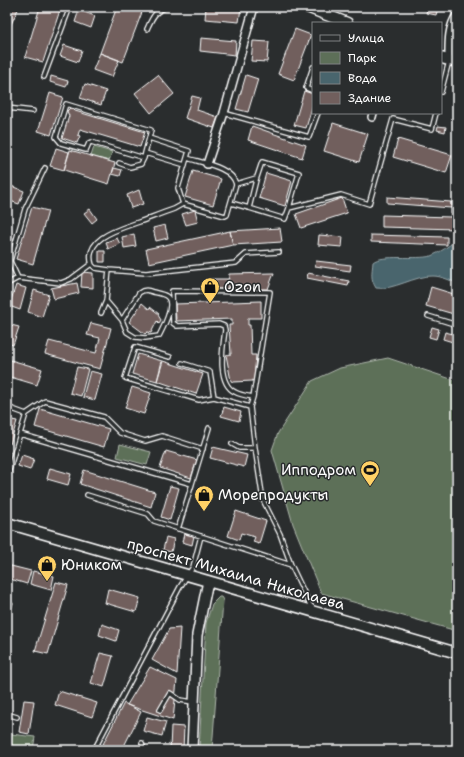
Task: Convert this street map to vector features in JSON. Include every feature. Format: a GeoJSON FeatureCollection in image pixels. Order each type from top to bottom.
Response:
{"type":"FeatureCollection","features":[{"type":"Feature","properties":{"kind":"main road"},"geometry":{"type":"LineString","coordinates":[[307,7],[329,19],[342,22]]}},
{"type":"Feature","properties":{"kind":"main road","name":"проспект Михаила Николаева"},"geometry":{"type":"LineString","coordinates":[[7,523],[457,653]]}},
{"type":"Feature","properties":{"kind":"street"},"geometry":{"type":"LineString","coordinates":[[207,164],[224,113],[254,7]]}},
{"type":"Feature","properties":{"kind":"street"},"geometry":{"type":"LineString","coordinates":[[449,60],[449,37],[454,19],[457,15]]}},
{"type":"Feature","properties":{"kind":"street"},"geometry":{"type":"LineString","coordinates":[[192,750],[197,635],[208,581]]}},
{"type":"Feature","properties":{"kind":"lane"},"geometry":{"type":"LineString","coordinates":[[44,77],[70,7]]}},
{"type":"Feature","properties":{"kind":"lane"},"geometry":{"type":"LineString","coordinates":[[147,29],[154,15],[161,8],[168,7]]}},
{"type":"Feature","properties":{"kind":"lane"},"geometry":{"type":"LineString","coordinates":[[442,88],[449,60]]}},
{"type":"Feature","properties":{"kind":"lane"},"geometry":{"type":"LineString","coordinates":[[312,70],[306,88],[312,91]]}},
{"type":"Feature","properties":{"kind":"lane"},"geometry":{"type":"LineString","coordinates":[[119,163],[130,167],[141,164],[144,158],[150,138],[151,130],[66,104],[56,135],[60,142],[86,150],[91,142],[144,158]]}},
{"type":"Feature","properties":{"kind":"lane"},"geometry":{"type":"LineString","coordinates":[[7,108],[33,110]]}},
{"type":"Feature","properties":{"kind":"lane"},"geometry":{"type":"LineString","coordinates":[[224,113],[309,137],[318,114]]}},
{"type":"Feature","properties":{"kind":"lane"},"geometry":{"type":"LineString","coordinates":[[289,208],[341,195],[369,204],[393,119],[432,129],[436,114]]}},
{"type":"Feature","properties":{"kind":"lane"},"geometry":{"type":"LineString","coordinates":[[150,138],[188,150],[189,152],[178,188],[183,204]]}},
{"type":"Feature","properties":{"kind":"lane"},"geometry":{"type":"LineString","coordinates":[[145,153],[185,165]]}},
{"type":"Feature","properties":{"kind":"lane"},"geometry":{"type":"LineString","coordinates":[[187,158],[224,169],[236,181],[227,216],[183,204],[174,209],[114,230],[102,238],[93,247],[90,254],[91,264],[95,268],[146,273],[236,263],[246,254],[280,252]]}},
{"type":"Feature","properties":{"kind":"lane"},"geometry":{"type":"LineString","coordinates":[[231,203],[285,219],[299,174],[262,162],[256,178],[249,208]]}},
{"type":"Feature","properties":{"kind":"lane"},"geometry":{"type":"LineString","coordinates":[[18,278],[10,261],[26,207],[45,168]]}},
{"type":"Feature","properties":{"kind":"lane"},"geometry":{"type":"LineString","coordinates":[[236,184],[256,178]]}},
{"type":"Feature","properties":{"kind":"lane"},"geometry":{"type":"LineString","coordinates":[[7,284],[18,278],[61,283],[71,280],[91,264]]}},
{"type":"Feature","properties":{"kind":"lane"},"geometry":{"type":"LineString","coordinates":[[101,313],[106,301],[109,270]]}},
{"type":"Feature","properties":{"kind":"lane"},"geometry":{"type":"LineString","coordinates":[[106,301],[122,320],[127,332],[135,337],[145,338],[158,336],[163,328],[170,307],[170,300],[166,296],[142,290],[122,320]]}},
{"type":"Feature","properties":{"kind":"lane"},"geometry":{"type":"LineString","coordinates":[[253,397],[234,392],[227,384],[221,364],[225,330],[224,326],[219,324],[177,326],[173,323],[172,291],[270,292],[253,397],[250,407],[255,448],[263,500],[280,534],[291,565],[310,605],[317,612]]}},
{"type":"Feature","properties":{"kind":"lane"},"geometry":{"type":"LineString","coordinates":[[428,316],[457,325]]}},
{"type":"Feature","properties":{"kind":"lane"},"geometry":{"type":"LineString","coordinates":[[170,358],[135,347],[125,378],[199,400],[214,397],[250,407]]}},
{"type":"Feature","properties":{"kind":"lane"},"geometry":{"type":"LineString","coordinates":[[182,363],[210,372],[214,397]]}},
{"type":"Feature","properties":{"kind":"lane"},"geometry":{"type":"LineString","coordinates":[[7,477],[26,414],[45,401],[104,417],[120,433],[145,442],[162,436],[203,449]]}},
{"type":"Feature","properties":{"kind":"lane"},"geometry":{"type":"LineString","coordinates":[[7,407],[26,414]]}},
{"type":"Feature","properties":{"kind":"lane"},"geometry":{"type":"LineString","coordinates":[[178,529],[210,428]]}},
{"type":"Feature","properties":{"kind":"lane"},"geometry":{"type":"LineString","coordinates":[[20,434],[192,484]]}},
{"type":"Feature","properties":{"kind":"lane"},"geometry":{"type":"LineString","coordinates":[[232,444],[238,448],[255,448]]}},
{"type":"Feature","properties":{"kind":"lane"},"geometry":{"type":"LineString","coordinates":[[87,495],[148,514],[154,521],[291,565]]}},
{"type":"Feature","properties":{"kind":"lane"},"geometry":{"type":"LineString","coordinates":[[94,750],[180,587],[193,567],[201,536]]}},
{"type":"Feature","properties":{"kind":"lane"},"geometry":{"type":"LineString","coordinates":[[160,710],[170,693],[180,700],[194,702]]}},
{"type":"Feature","properties":{"kind":"lane"},"geometry":{"type":"LineString","coordinates":[[7,714],[17,717]]}},
{"type":"Feature","properties":{"kind":"lane"},"geometry":{"type":"LineString","coordinates":[[142,743],[144,750]]}},
{"type":"Feature","properties":{"kind":"green space"},"geometry":{"type":"Polygon","coordinates":[[[94,147],[112,152],[109,161],[91,156],[94,147]]]}},
{"type":"Feature","properties":{"kind":"green space","name":"Ипподром"},"geometry":{"type":"Polygon","coordinates":[[[388,358],[457,381],[457,631],[321,593],[293,524],[272,450],[278,433],[312,381],[340,368],[388,358]]]}},
{"type":"Feature","properties":{"kind":"green space"},"geometry":{"type":"Polygon","coordinates":[[[120,444],[151,452],[147,465],[117,457],[120,444]]]}},
{"type":"Feature","properties":{"kind":"green space"},"geometry":{"type":"Polygon","coordinates":[[[219,597],[223,600],[212,750],[199,750],[206,623],[212,604],[219,597]]]}},
{"type":"Feature","properties":{"kind":"green space"},"geometry":{"type":"Polygon","coordinates":[[[11,734],[35,737],[33,750],[9,750],[11,734]]]}},
{"type":"Feature","properties":{"kind":"water"},"geometry":{"type":"Polygon","coordinates":[[[457,239],[457,283],[445,278],[426,276],[389,287],[376,288],[372,278],[373,262],[384,258],[417,258],[431,256],[445,249],[457,239]]]}},
{"type":"Feature","properties":{"kind":"building"},"geometry":{"type":"Polygon","coordinates":[[[7,7],[19,7],[7,33],[7,7]]]}},
{"type":"Feature","properties":{"kind":"building"},"geometry":{"type":"Polygon","coordinates":[[[40,7],[61,7],[43,62],[25,57],[40,7]]]}},
{"type":"Feature","properties":{"kind":"building"},"geometry":{"type":"Polygon","coordinates":[[[117,7],[144,7],[123,62],[100,53],[117,7]]]}},
{"type":"Feature","properties":{"kind":"building"},"geometry":{"type":"Polygon","coordinates":[[[206,7],[241,8],[239,22],[205,19],[206,7]]]}},
{"type":"Feature","properties":{"kind":"building"},"geometry":{"type":"Polygon","coordinates":[[[428,7],[438,8],[436,15],[426,13],[428,7]]]}},
{"type":"Feature","properties":{"kind":"building"},"geometry":{"type":"Polygon","coordinates":[[[79,10],[95,16],[91,28],[75,22],[79,10]]]}},
{"type":"Feature","properties":{"kind":"building"},"geometry":{"type":"Polygon","coordinates":[[[295,29],[311,35],[294,80],[278,74],[295,29]]]}},
{"type":"Feature","properties":{"kind":"building"},"geometry":{"type":"Polygon","coordinates":[[[201,38],[236,41],[235,55],[200,51],[201,38]]]}},
{"type":"Feature","properties":{"kind":"building"},"geometry":{"type":"Polygon","coordinates":[[[253,41],[269,42],[267,62],[251,61],[253,41]]]}},
{"type":"Feature","properties":{"kind":"building"},"geometry":{"type":"Polygon","coordinates":[[[64,45],[82,51],[78,62],[60,56],[64,45]]]}},
{"type":"Feature","properties":{"kind":"building"},"geometry":{"type":"Polygon","coordinates":[[[100,53],[119,60],[112,77],[93,70],[100,53]]]}},
{"type":"Feature","properties":{"kind":"building"},"geometry":{"type":"Polygon","coordinates":[[[158,75],[174,94],[151,113],[135,93],[158,75]]]}},
{"type":"Feature","properties":{"kind":"building"},"geometry":{"type":"Polygon","coordinates":[[[246,75],[258,79],[248,112],[236,109],[246,75]]]}},
{"type":"Feature","properties":{"kind":"building"},"geometry":{"type":"Polygon","coordinates":[[[51,76],[68,81],[66,87],[50,82],[51,76]]]}},
{"type":"Feature","properties":{"kind":"building"},"geometry":{"type":"Polygon","coordinates":[[[85,84],[106,91],[101,105],[80,98],[85,84]]]}},
{"type":"Feature","properties":{"kind":"building"},"geometry":{"type":"Polygon","coordinates":[[[304,91],[312,94],[312,107],[306,128],[294,125],[304,91]]]}},
{"type":"Feature","properties":{"kind":"building"},"geometry":{"type":"Polygon","coordinates":[[[50,93],[63,97],[51,135],[38,131],[50,93]]]}},
{"type":"Feature","properties":{"kind":"building"},"geometry":{"type":"Polygon","coordinates":[[[192,96],[200,98],[197,110],[218,117],[214,128],[185,118],[192,96]]]}},
{"type":"Feature","properties":{"kind":"building"},"geometry":{"type":"Polygon","coordinates":[[[70,108],[75,111],[145,132],[140,147],[80,129],[78,135],[80,136],[77,143],[62,138],[69,116],[67,111],[70,108]]]}},
{"type":"Feature","properties":{"kind":"building"},"geometry":{"type":"Polygon","coordinates":[[[333,123],[368,134],[359,162],[324,151],[333,123]]]}},
{"type":"Feature","properties":{"kind":"building"},"geometry":{"type":"Polygon","coordinates":[[[252,126],[306,145],[302,158],[248,140],[252,126]]]}},
{"type":"Feature","properties":{"kind":"building"},"geometry":{"type":"Polygon","coordinates":[[[438,126],[446,127],[445,132],[437,130],[438,126]]]}},
{"type":"Feature","properties":{"kind":"building"},"geometry":{"type":"Polygon","coordinates":[[[398,139],[452,155],[446,173],[393,157],[398,139]]]}},
{"type":"Feature","properties":{"kind":"building"},"geometry":{"type":"Polygon","coordinates":[[[56,148],[69,152],[64,170],[50,166],[56,148]]]}},
{"type":"Feature","properties":{"kind":"building"},"geometry":{"type":"Polygon","coordinates":[[[70,150],[115,163],[109,184],[64,170],[70,150]]]}},
{"type":"Feature","properties":{"kind":"building"},"geometry":{"type":"Polygon","coordinates":[[[114,168],[122,170],[120,176],[112,174],[114,168]]]}},
{"type":"Feature","properties":{"kind":"building"},"geometry":{"type":"Polygon","coordinates":[[[193,171],[221,179],[213,205],[185,197],[193,171]]]}},
{"type":"Feature","properties":{"kind":"building"},"geometry":{"type":"Polygon","coordinates":[[[266,173],[292,181],[285,206],[259,198],[266,173]]]}},
{"type":"Feature","properties":{"kind":"building"},"geometry":{"type":"Polygon","coordinates":[[[11,186],[24,191],[19,204],[7,200],[7,195],[11,186]]]}},
{"type":"Feature","properties":{"kind":"building"},"geometry":{"type":"Polygon","coordinates":[[[139,190],[143,204],[131,208],[127,195],[139,190]]]}},
{"type":"Feature","properties":{"kind":"building"},"geometry":{"type":"Polygon","coordinates":[[[387,197],[451,202],[451,208],[387,203],[387,197]]]}},
{"type":"Feature","properties":{"kind":"building"},"geometry":{"type":"Polygon","coordinates":[[[342,198],[347,213],[301,228],[296,214],[342,198]]]}},
{"type":"Feature","properties":{"kind":"building"},"geometry":{"type":"Polygon","coordinates":[[[451,202],[457,203],[456,229],[382,227],[382,215],[451,217],[451,202]]]}},
{"type":"Feature","properties":{"kind":"building"},"geometry":{"type":"Polygon","coordinates":[[[32,207],[48,211],[33,264],[16,259],[32,207]]]}},
{"type":"Feature","properties":{"kind":"building"},"geometry":{"type":"Polygon","coordinates":[[[90,209],[97,219],[92,223],[84,213],[90,209]]]}},
{"type":"Feature","properties":{"kind":"building"},"geometry":{"type":"Polygon","coordinates":[[[195,210],[198,222],[186,225],[182,214],[195,210]]]}},
{"type":"Feature","properties":{"kind":"building"},"geometry":{"type":"Polygon","coordinates":[[[165,225],[168,238],[156,241],[153,228],[165,225]]]}},
{"type":"Feature","properties":{"kind":"building"},"geometry":{"type":"Polygon","coordinates":[[[280,228],[282,242],[233,245],[230,231],[280,228]]]}},
{"type":"Feature","properties":{"kind":"building"},"geometry":{"type":"Polygon","coordinates":[[[230,231],[233,245],[149,263],[146,249],[230,231]]]}},
{"type":"Feature","properties":{"kind":"building"},"geometry":{"type":"Polygon","coordinates":[[[134,234],[136,246],[124,248],[122,237],[134,234]]]}},
{"type":"Feature","properties":{"kind":"building"},"geometry":{"type":"Polygon","coordinates":[[[319,235],[343,237],[342,247],[318,245],[319,235]]]}},
{"type":"Feature","properties":{"kind":"building"},"geometry":{"type":"Polygon","coordinates":[[[371,235],[447,237],[447,245],[371,242],[371,235]]]}},
{"type":"Feature","properties":{"kind":"building"},"geometry":{"type":"Polygon","coordinates":[[[117,238],[120,244],[108,249],[106,242],[117,238]]]}},
{"type":"Feature","properties":{"kind":"building"},"geometry":{"type":"Polygon","coordinates":[[[99,251],[105,251],[105,262],[99,262],[99,251]]]}},
{"type":"Feature","properties":{"kind":"building"},"geometry":{"type":"Polygon","coordinates":[[[316,261],[351,265],[350,271],[315,266],[316,261]]]}},
{"type":"Feature","properties":{"kind":"building"},"geometry":{"type":"Polygon","coordinates":[[[82,272],[93,273],[93,288],[81,287],[82,272]]]}},
{"type":"Feature","properties":{"kind":"building"},"geometry":{"type":"Polygon","coordinates":[[[274,273],[268,289],[228,289],[229,274],[274,273]]]}},
{"type":"Feature","properties":{"kind":"building"},"geometry":{"type":"Polygon","coordinates":[[[308,273],[349,281],[348,286],[307,278],[308,273]]]}},
{"type":"Feature","properties":{"kind":"building"},"geometry":{"type":"Polygon","coordinates":[[[209,279],[228,279],[228,289],[208,289],[209,279]]]}},
{"type":"Feature","properties":{"kind":"building"},"geometry":{"type":"Polygon","coordinates":[[[77,283],[79,293],[54,299],[51,288],[77,283]]]}},
{"type":"Feature","properties":{"kind":"building"},"geometry":{"type":"Polygon","coordinates":[[[16,285],[26,288],[20,310],[9,306],[16,285]]]}},
{"type":"Feature","properties":{"kind":"building"},"geometry":{"type":"Polygon","coordinates":[[[431,287],[457,295],[457,315],[426,306],[431,287]]]}},
{"type":"Feature","properties":{"kind":"building"},"geometry":{"type":"Polygon","coordinates":[[[34,290],[49,295],[42,317],[28,312],[34,290]]]}},
{"type":"Feature","properties":{"kind":"building"},"geometry":{"type":"Polygon","coordinates":[[[261,301],[261,318],[248,318],[248,325],[250,325],[251,355],[256,355],[254,380],[252,381],[231,381],[226,355],[231,354],[229,325],[232,325],[232,319],[176,321],[175,304],[261,301]]]}},
{"type":"Feature","properties":{"kind":"building"},"geometry":{"type":"Polygon","coordinates":[[[142,303],[149,309],[150,307],[159,314],[158,315],[161,320],[159,323],[157,321],[151,333],[147,332],[145,334],[129,322],[142,303]]]}},
{"type":"Feature","properties":{"kind":"building"},"geometry":{"type":"Polygon","coordinates":[[[91,323],[111,328],[100,369],[45,354],[49,341],[96,353],[100,338],[87,335],[91,323]]]}},
{"type":"Feature","properties":{"kind":"building"},"geometry":{"type":"Polygon","coordinates":[[[7,324],[19,327],[13,345],[7,343],[7,324]]]}},
{"type":"Feature","properties":{"kind":"building"},"geometry":{"type":"Polygon","coordinates":[[[432,327],[439,329],[436,339],[429,337],[432,327]]]}},
{"type":"Feature","properties":{"kind":"building"},"geometry":{"type":"Polygon","coordinates":[[[445,332],[457,335],[456,343],[443,339],[445,332]]]}},
{"type":"Feature","properties":{"kind":"building"},"geometry":{"type":"Polygon","coordinates":[[[138,354],[162,361],[157,381],[132,374],[138,354]]]}},
{"type":"Feature","properties":{"kind":"building"},"geometry":{"type":"Polygon","coordinates":[[[7,359],[42,369],[37,385],[7,376],[7,359]]]}},
{"type":"Feature","properties":{"kind":"building"},"geometry":{"type":"Polygon","coordinates":[[[163,361],[203,374],[196,394],[157,381],[163,361]]]}},
{"type":"Feature","properties":{"kind":"building"},"geometry":{"type":"Polygon","coordinates":[[[77,367],[88,369],[81,396],[70,393],[77,367]]]}},
{"type":"Feature","properties":{"kind":"building"},"geometry":{"type":"Polygon","coordinates":[[[90,371],[102,374],[95,400],[83,397],[90,371]]]}},
{"type":"Feature","properties":{"kind":"building"},"geometry":{"type":"Polygon","coordinates":[[[132,387],[151,393],[144,414],[125,408],[132,387]]]}},
{"type":"Feature","properties":{"kind":"building"},"geometry":{"type":"Polygon","coordinates":[[[224,407],[241,412],[239,421],[221,416],[224,407]]]}},
{"type":"Feature","properties":{"kind":"building"},"geometry":{"type":"Polygon","coordinates":[[[40,409],[109,429],[104,447],[35,427],[40,409]]]}},
{"type":"Feature","properties":{"kind":"building"},"geometry":{"type":"Polygon","coordinates":[[[7,419],[17,421],[10,444],[7,443],[7,419]]]}},
{"type":"Feature","properties":{"kind":"building"},"geometry":{"type":"Polygon","coordinates":[[[213,447],[247,455],[244,467],[210,458],[213,447]]]}},
{"type":"Feature","properties":{"kind":"building"},"geometry":{"type":"Polygon","coordinates":[[[7,451],[10,452],[7,462],[7,451]]]}},
{"type":"Feature","properties":{"kind":"building"},"geometry":{"type":"Polygon","coordinates":[[[166,451],[197,460],[191,478],[160,468],[166,451]]]}},
{"type":"Feature","properties":{"kind":"building"},"geometry":{"type":"Polygon","coordinates":[[[22,455],[34,459],[30,470],[18,466],[22,455]]]}},
{"type":"Feature","properties":{"kind":"building"},"geometry":{"type":"Polygon","coordinates":[[[50,468],[71,474],[68,485],[47,479],[50,468]]]}},
{"type":"Feature","properties":{"kind":"building"},"geometry":{"type":"Polygon","coordinates":[[[84,470],[155,492],[151,507],[80,484],[84,470]]]}},
{"type":"Feature","properties":{"kind":"building"},"geometry":{"type":"Polygon","coordinates":[[[170,486],[179,488],[170,520],[161,517],[170,486]]]}},
{"type":"Feature","properties":{"kind":"building"},"geometry":{"type":"Polygon","coordinates":[[[236,511],[266,521],[259,544],[253,542],[255,537],[241,533],[239,540],[228,536],[236,511]]]}},
{"type":"Feature","properties":{"kind":"building"},"geometry":{"type":"Polygon","coordinates":[[[184,534],[194,536],[192,545],[182,542],[184,534]]]}},
{"type":"Feature","properties":{"kind":"building"},"geometry":{"type":"Polygon","coordinates":[[[166,537],[174,539],[171,552],[163,550],[166,537]]]}},
{"type":"Feature","properties":{"kind":"building"},"geometry":{"type":"Polygon","coordinates":[[[7,565],[31,571],[27,584],[7,578],[7,565]]]}},
{"type":"Feature","properties":{"kind":"building"},"geometry":{"type":"Polygon","coordinates":[[[33,571],[54,576],[51,590],[30,584],[33,571]]]}},
{"type":"Feature","properties":{"kind":"building"},"geometry":{"type":"Polygon","coordinates":[[[56,582],[68,585],[48,654],[35,651],[56,582]]]}},
{"type":"Feature","properties":{"kind":"building"},"geometry":{"type":"Polygon","coordinates":[[[108,589],[140,598],[136,612],[105,603],[108,589]]]}},
{"type":"Feature","properties":{"kind":"building"},"geometry":{"type":"Polygon","coordinates":[[[7,601],[13,603],[7,625],[7,601]]]}},
{"type":"Feature","properties":{"kind":"building"},"geometry":{"type":"Polygon","coordinates":[[[102,624],[119,630],[116,641],[99,635],[102,624]]]}},
{"type":"Feature","properties":{"kind":"building"},"geometry":{"type":"Polygon","coordinates":[[[180,628],[177,674],[152,660],[169,629],[180,628]]]}},
{"type":"Feature","properties":{"kind":"building"},"geometry":{"type":"Polygon","coordinates":[[[100,653],[113,656],[104,687],[91,683],[100,653]]]}},
{"type":"Feature","properties":{"kind":"building"},"geometry":{"type":"Polygon","coordinates":[[[150,667],[177,680],[173,720],[127,705],[150,667]]]}},
{"type":"Feature","properties":{"kind":"building"},"geometry":{"type":"Polygon","coordinates":[[[59,691],[97,703],[92,717],[55,705],[59,691]]]}},
{"type":"Feature","properties":{"kind":"building"},"geometry":{"type":"Polygon","coordinates":[[[24,700],[34,701],[29,734],[19,732],[24,700]]]}},
{"type":"Feature","properties":{"kind":"building"},"geometry":{"type":"Polygon","coordinates":[[[124,703],[141,712],[122,750],[100,750],[124,703]]]}},
{"type":"Feature","properties":{"kind":"building"},"geometry":{"type":"Polygon","coordinates":[[[147,717],[166,722],[162,736],[143,731],[147,717]]]}},
{"type":"Feature","properties":{"kind":"building"},"geometry":{"type":"Polygon","coordinates":[[[171,726],[184,727],[183,750],[170,750],[171,726]]]}},
{"type":"Feature","properties":{"kind":"place","name":"Ozon"},"geometry":{"type":"Point","coordinates":[210,304]}},
{"type":"Feature","properties":{"kind":"place","name":"Ипподром"},"geometry":{"type":"Point","coordinates":[370,487]}},
{"type":"Feature","properties":{"kind":"place","name":"Морепродукты"},"geometry":{"type":"Point","coordinates":[204,512]}},
{"type":"Feature","properties":{"kind":"place","name":"Юником"},"geometry":{"type":"Point","coordinates":[47,582]}}]}
